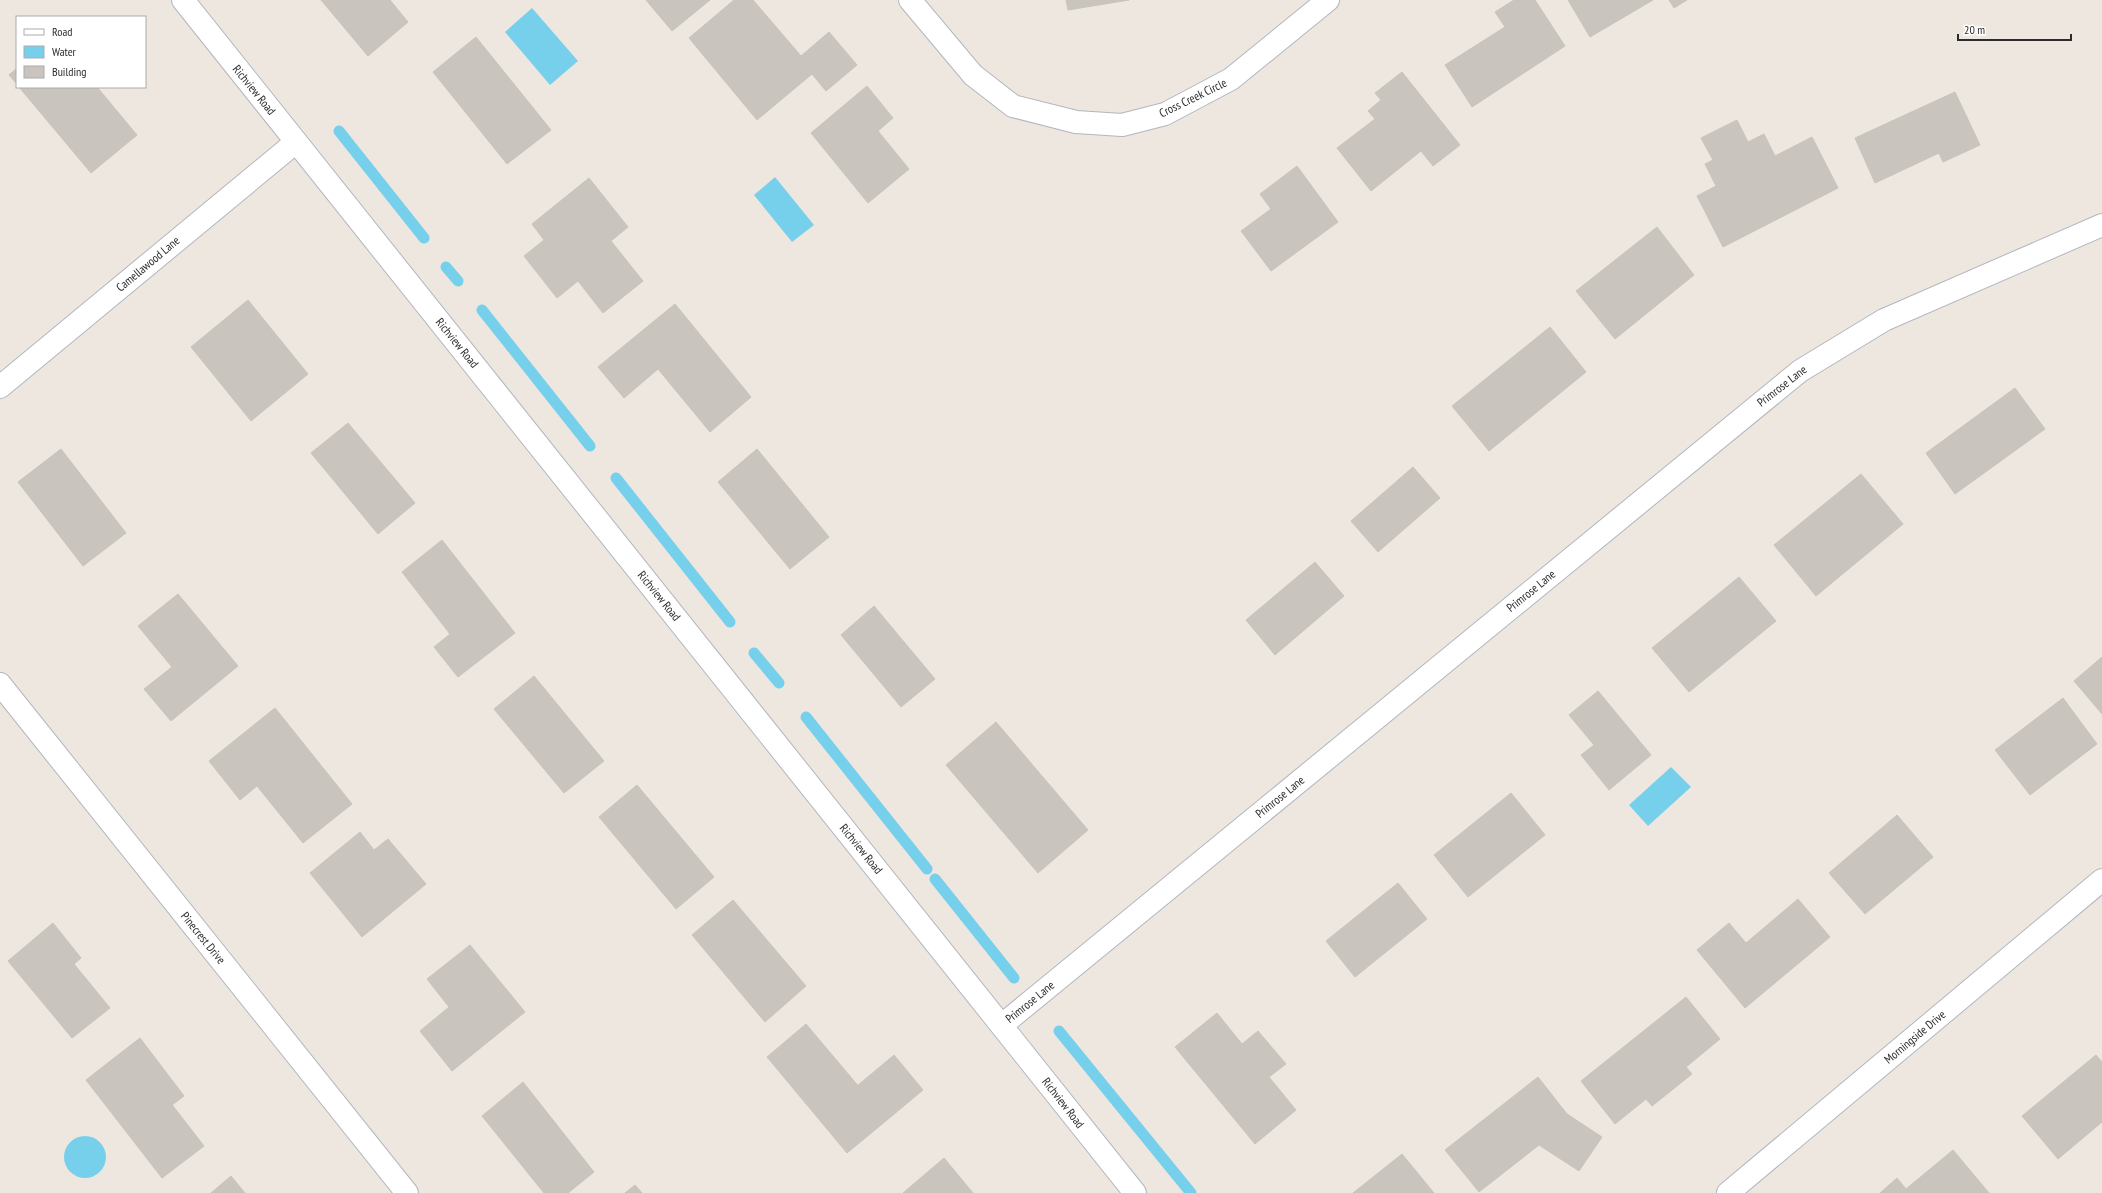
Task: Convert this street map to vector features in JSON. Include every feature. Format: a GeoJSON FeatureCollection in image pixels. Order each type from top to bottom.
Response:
{"type":"FeatureCollection","features":[{"type":"Feature","properties":{"kind":"street","name":"Richview Road"},"geometry":{"type":"LineString","coordinates":[[182,0],[1135,1193]]}},
{"type":"Feature","properties":{"kind":"street","name":"Cross Creek Circle"},"geometry":{"type":"LineString","coordinates":[[910,0],[972,74],[1013,106],[1076,122],[1122,125],[1165,114],[1231,79],[1328,0]]}},
{"type":"Feature","properties":{"kind":"street","name":"Camellawood Lane"},"geometry":{"type":"LineString","coordinates":[[0,387],[296,142]]}},
{"type":"Feature","properties":{"kind":"street","name":"Primrose Lane"},"geometry":{"type":"LineString","coordinates":[[1002,1025],[1800,371],[1884,320],[2102,225]]}},
{"type":"Feature","properties":{"kind":"street","name":"Pinecrest Drive"},"geometry":{"type":"LineString","coordinates":[[0,684],[407,1193]]}},
{"type":"Feature","properties":{"kind":"street","name":"Morningside Drive"},"geometry":{"type":"LineString","coordinates":[[1728,1193],[2102,880]]}},
{"type":"Feature","properties":{"kind":"water"},"geometry":{"type":"Polygon","coordinates":[[[532,8],[578,61],[550,85],[505,32],[532,8]]]}},
{"type":"Feature","properties":{"kind":"water"},"geometry":{"type":"Polygon","coordinates":[[[775,177],[814,225],[792,242],[754,195],[775,177]]]}},
{"type":"Feature","properties":{"kind":"water"},"geometry":{"type":"Polygon","coordinates":[[[1671,767],[1691,787],[1648,826],[1629,805],[1671,767]]]}},
{"type":"Feature","properties":{"kind":"water"},"geometry":{"type":"Polygon","coordinates":[[[81,1136],[89,1136],[97,1139],[103,1145],[106,1157],[103,1169],[97,1175],[89,1178],[81,1178],[73,1175],[67,1169],[64,1161],[64,1153],[67,1145],[73,1139],[81,1136]]]}},
{"type":"Feature","properties":{"kind":"building"},"geometry":{"type":"Polygon","coordinates":[[[321,0],[390,0],[408,22],[368,56],[321,0]]]}},
{"type":"Feature","properties":{"kind":"building"},"geometry":{"type":"Polygon","coordinates":[[[646,0],[710,0],[672,31],[646,0]]]}},
{"type":"Feature","properties":{"kind":"building"},"geometry":{"type":"Polygon","coordinates":[[[734,0],[753,0],[801,56],[829,32],[857,65],[826,91],[812,74],[757,120],[689,38],[734,0]]]}},
{"type":"Feature","properties":{"kind":"building"},"geometry":{"type":"Polygon","coordinates":[[[1066,0],[1129,0],[1068,10],[1066,0]]]}},
{"type":"Feature","properties":{"kind":"building"},"geometry":{"type":"Polygon","coordinates":[[[1514,0],[1535,0],[1565,46],[1472,107],[1445,65],[1505,27],[1495,12],[1514,0]]]}},
{"type":"Feature","properties":{"kind":"building"},"geometry":{"type":"Polygon","coordinates":[[[1568,0],[1653,0],[1590,37],[1568,0]]]}},
{"type":"Feature","properties":{"kind":"building"},"geometry":{"type":"Polygon","coordinates":[[[1669,0],[1687,0],[1674,8],[1669,0]]]}},
{"type":"Feature","properties":{"kind":"building"},"geometry":{"type":"Polygon","coordinates":[[[476,37],[551,130],[507,164],[433,72],[476,37]]]}},
{"type":"Feature","properties":{"kind":"building"},"geometry":{"type":"Polygon","coordinates":[[[16,69],[16,83],[9,75],[16,69]]]}},
{"type":"Feature","properties":{"kind":"building"},"geometry":{"type":"Polygon","coordinates":[[[1402,72],[1460,145],[1433,166],[1421,151],[1371,191],[1337,148],[1375,119],[1368,111],[1381,100],[1375,93],[1402,72]]]}},
{"type":"Feature","properties":{"kind":"building"},"geometry":{"type":"Polygon","coordinates":[[[867,86],[893,118],[878,131],[909,169],[868,203],[811,133],[867,86]]]}},
{"type":"Feature","properties":{"kind":"building"},"geometry":{"type":"Polygon","coordinates":[[[20,88],[98,88],[137,135],[91,173],[20,88]]]}},
{"type":"Feature","properties":{"kind":"building"},"geometry":{"type":"Polygon","coordinates":[[[1955,92],[1980,145],[1943,162],[1939,153],[1875,183],[1855,138],[1955,92]]]}},
{"type":"Feature","properties":{"kind":"building"},"geometry":{"type":"Polygon","coordinates":[[[1737,120],[1748,142],[1764,134],[1775,156],[1812,137],[1838,188],[1723,247],[1697,196],[1716,186],[1705,164],[1713,160],[1701,138],[1737,120]]]}},
{"type":"Feature","properties":{"kind":"building"},"geometry":{"type":"Polygon","coordinates":[[[1297,166],[1338,222],[1271,271],[1241,231],[1271,209],[1260,194],[1297,166]]]}},
{"type":"Feature","properties":{"kind":"building"},"geometry":{"type":"Polygon","coordinates":[[[589,178],[628,227],[611,241],[643,281],[603,313],[578,281],[557,298],[524,256],[544,240],[532,224],[589,178]]]}},
{"type":"Feature","properties":{"kind":"building"},"geometry":{"type":"Polygon","coordinates":[[[1657,227],[1694,275],[1615,339],[1576,291],[1657,227]]]}},
{"type":"Feature","properties":{"kind":"building"},"geometry":{"type":"Polygon","coordinates":[[[248,300],[308,374],[251,421],[191,347],[248,300]]]}},
{"type":"Feature","properties":{"kind":"building"},"geometry":{"type":"Polygon","coordinates":[[[675,304],[751,397],[710,432],[658,369],[624,398],[598,367],[675,304]]]}},
{"type":"Feature","properties":{"kind":"building"},"geometry":{"type":"Polygon","coordinates":[[[1550,327],[1586,372],[1489,451],[1452,406],[1550,327]]]}},
{"type":"Feature","properties":{"kind":"building"},"geometry":{"type":"Polygon","coordinates":[[[2015,388],[2045,429],[1955,494],[1926,453],[2015,388]]]}},
{"type":"Feature","properties":{"kind":"building"},"geometry":{"type":"Polygon","coordinates":[[[348,423],[415,503],[378,534],[311,453],[348,423]]]}},
{"type":"Feature","properties":{"kind":"building"},"geometry":{"type":"Polygon","coordinates":[[[61,449],[126,533],[83,566],[18,482],[61,449]]]}},
{"type":"Feature","properties":{"kind":"building"},"geometry":{"type":"Polygon","coordinates":[[[757,449],[829,537],[790,569],[718,482],[757,449]]]}},
{"type":"Feature","properties":{"kind":"building"},"geometry":{"type":"Polygon","coordinates":[[[1413,467],[1440,498],[1378,552],[1351,521],[1413,467]]]}},
{"type":"Feature","properties":{"kind":"building"},"geometry":{"type":"Polygon","coordinates":[[[1861,474],[1903,524],[1816,596],[1774,545],[1861,474]]]}},
{"type":"Feature","properties":{"kind":"building"},"geometry":{"type":"Polygon","coordinates":[[[442,540],[515,633],[458,677],[434,647],[450,634],[402,572],[442,540]]]}},
{"type":"Feature","properties":{"kind":"building"},"geometry":{"type":"Polygon","coordinates":[[[1315,562],[1344,596],[1275,655],[1246,620],[1315,562]]]}},
{"type":"Feature","properties":{"kind":"building"},"geometry":{"type":"Polygon","coordinates":[[[1739,577],[1776,621],[1689,692],[1652,648],[1739,577]]]}},
{"type":"Feature","properties":{"kind":"building"},"geometry":{"type":"Polygon","coordinates":[[[178,594],[238,666],[171,721],[144,689],[172,667],[138,626],[178,594]]]}},
{"type":"Feature","properties":{"kind":"building"},"geometry":{"type":"Polygon","coordinates":[[[874,606],[935,679],[901,707],[841,635],[874,606]]]}},
{"type":"Feature","properties":{"kind":"building"},"geometry":{"type":"Polygon","coordinates":[[[2102,657],[2102,714],[2074,681],[2102,657]]]}},
{"type":"Feature","properties":{"kind":"building"},"geometry":{"type":"Polygon","coordinates":[[[534,676],[604,761],[564,793],[494,709],[534,676]]]}},
{"type":"Feature","properties":{"kind":"building"},"geometry":{"type":"Polygon","coordinates":[[[1598,691],[1651,755],[1609,790],[1581,755],[1594,745],[1569,715],[1598,691]]]}},
{"type":"Feature","properties":{"kind":"building"},"geometry":{"type":"Polygon","coordinates":[[[2063,698],[2097,744],[2030,795],[1995,750],[2063,698]]]}},
{"type":"Feature","properties":{"kind":"building"},"geometry":{"type":"Polygon","coordinates":[[[275,708],[352,804],[303,843],[257,786],[240,800],[209,761],[275,708]]]}},
{"type":"Feature","properties":{"kind":"building"},"geometry":{"type":"Polygon","coordinates":[[[996,722],[1088,830],[1038,873],[946,765],[996,722]]]}},
{"type":"Feature","properties":{"kind":"building"},"geometry":{"type":"Polygon","coordinates":[[[637,785],[714,877],[676,909],[599,817],[637,785]]]}},
{"type":"Feature","properties":{"kind":"building"},"geometry":{"type":"Polygon","coordinates":[[[1511,793],[1545,835],[1468,897],[1434,855],[1511,793]]]}},
{"type":"Feature","properties":{"kind":"building"},"geometry":{"type":"Polygon","coordinates":[[[1897,815],[1933,857],[1865,914],[1829,873],[1897,815]]]}},
{"type":"Feature","properties":{"kind":"building"},"geometry":{"type":"Polygon","coordinates":[[[360,832],[374,850],[388,839],[426,884],[362,937],[310,873],[360,832]]]}},
{"type":"Feature","properties":{"kind":"building"},"geometry":{"type":"Polygon","coordinates":[[[1398,883],[1427,919],[1355,977],[1326,941],[1398,883]]]}},
{"type":"Feature","properties":{"kind":"building"},"geometry":{"type":"Polygon","coordinates":[[[1798,899],[1830,937],[1745,1008],[1697,950],[1729,923],[1746,943],[1798,899]]]}},
{"type":"Feature","properties":{"kind":"building"},"geometry":{"type":"Polygon","coordinates":[[[733,900],[806,986],[765,1022],[692,935],[733,900]]]}},
{"type":"Feature","properties":{"kind":"building"},"geometry":{"type":"Polygon","coordinates":[[[53,923],[81,958],[74,964],[110,1008],[72,1038],[8,961],[53,923]]]}},
{"type":"Feature","properties":{"kind":"building"},"geometry":{"type":"Polygon","coordinates":[[[470,945],[525,1012],[452,1071],[420,1031],[449,1007],[427,979],[470,945]]]}},
{"type":"Feature","properties":{"kind":"building"},"geometry":{"type":"Polygon","coordinates":[[[1686,997],[1720,1039],[1686,1067],[1692,1074],[1652,1106],[1646,1099],[1615,1124],[1581,1081],[1686,997]]]}},
{"type":"Feature","properties":{"kind":"building"},"geometry":{"type":"Polygon","coordinates":[[[1217,1013],[1242,1044],[1258,1031],[1286,1064],[1269,1077],[1296,1110],[1255,1144],[1175,1047],[1217,1013]]]}},
{"type":"Feature","properties":{"kind":"building"},"geometry":{"type":"Polygon","coordinates":[[[806,1024],[887,1120],[847,1153],[767,1057],[806,1024]]]}},
{"type":"Feature","properties":{"kind":"building"},"geometry":{"type":"Polygon","coordinates":[[[140,1038],[184,1096],[172,1105],[149,1075],[130,1089],[109,1062],[140,1038]]]}},
{"type":"Feature","properties":{"kind":"building"},"geometry":{"type":"Polygon","coordinates":[[[894,1055],[923,1090],[887,1120],[857,1086],[894,1055]]]}},
{"type":"Feature","properties":{"kind":"building"},"geometry":{"type":"Polygon","coordinates":[[[2096,1055],[2102,1062],[2102,1122],[2058,1159],[2022,1116],[2096,1055]]]}},
{"type":"Feature","properties":{"kind":"building"},"geometry":{"type":"Polygon","coordinates":[[[109,1062],[130,1089],[149,1075],[204,1146],[162,1178],[86,1080],[109,1062]]]}},
{"type":"Feature","properties":{"kind":"building"},"geometry":{"type":"Polygon","coordinates":[[[1538,1077],[1567,1114],[1602,1137],[1579,1171],[1539,1145],[1479,1192],[1445,1150],[1538,1077]]]}},
{"type":"Feature","properties":{"kind":"building"},"geometry":{"type":"Polygon","coordinates":[[[523,1082],[594,1172],[568,1193],[544,1193],[482,1116],[523,1082]]]}},
{"type":"Feature","properties":{"kind":"building"},"geometry":{"type":"Polygon","coordinates":[[[1953,1150],[1989,1193],[1880,1193],[1897,1178],[1906,1189],[1953,1150]]]}},
{"type":"Feature","properties":{"kind":"building"},"geometry":{"type":"Polygon","coordinates":[[[1402,1154],[1434,1193],[1353,1193],[1402,1154]]]}},
{"type":"Feature","properties":{"kind":"building"},"geometry":{"type":"Polygon","coordinates":[[[944,1158],[973,1193],[903,1193],[944,1158]]]}},
{"type":"Feature","properties":{"kind":"building"},"geometry":{"type":"Polygon","coordinates":[[[231,1176],[245,1193],[211,1193],[231,1176]]]}},
{"type":"Feature","properties":{"kind":"building"},"geometry":{"type":"Polygon","coordinates":[[[635,1185],[642,1193],[625,1193],[635,1185]]]}},
{"type":"Feature","properties":{"kind":"waterway"},"geometry":{"type":"LineString","coordinates":[[339,131],[424,238]]}},
{"type":"Feature","properties":{"kind":"waterway"},"geometry":{"type":"LineString","coordinates":[[446,267],[458,281]]}},
{"type":"Feature","properties":{"kind":"waterway"},"geometry":{"type":"LineString","coordinates":[[482,310],[590,446]]}},
{"type":"Feature","properties":{"kind":"waterway"},"geometry":{"type":"LineString","coordinates":[[616,478],[730,622]]}},
{"type":"Feature","properties":{"kind":"waterway"},"geometry":{"type":"LineString","coordinates":[[754,653],[779,683]]}},
{"type":"Feature","properties":{"kind":"waterway"},"geometry":{"type":"LineString","coordinates":[[806,717],[927,869]]}},
{"type":"Feature","properties":{"kind":"waterway"},"geometry":{"type":"LineString","coordinates":[[935,879],[1014,978]]}},
{"type":"Feature","properties":{"kind":"waterway"},"geometry":{"type":"LineString","coordinates":[[1059,1031],[1191,1193]]}}]}
